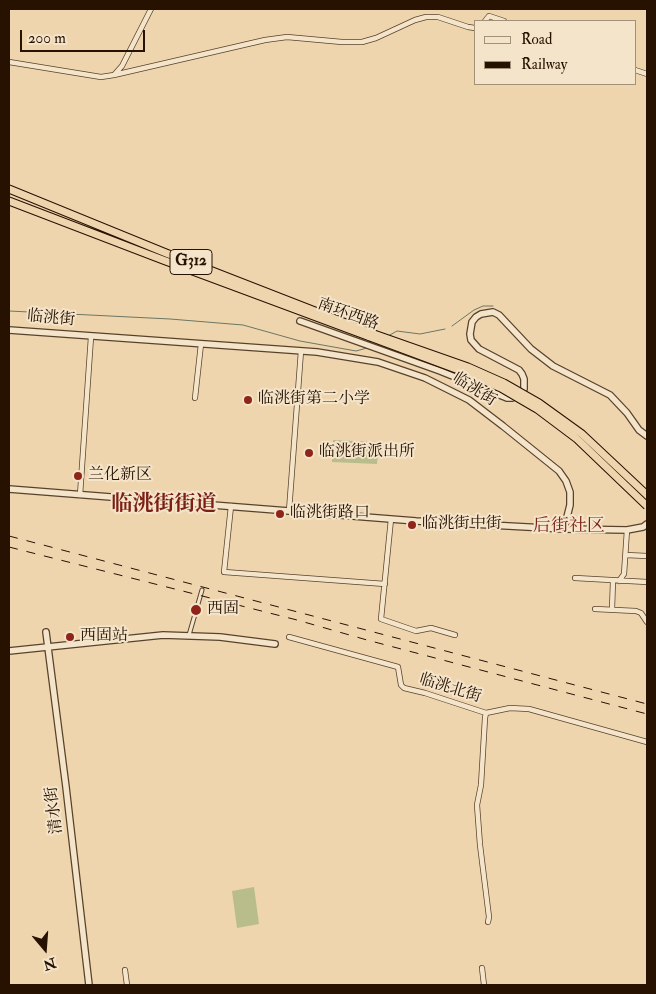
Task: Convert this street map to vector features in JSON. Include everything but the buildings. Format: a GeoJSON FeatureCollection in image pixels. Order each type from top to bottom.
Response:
{"type":"FeatureCollection","features":[{"type":"Feature","properties":{"kind":"highway","name":"南环西路"},"geometry":{"type":"LineString","coordinates":[[9,188],[501,388],[537,410],[577,440],[647,506]]}},
{"type":"Feature","properties":{"kind":"highway","name":"南环西路"},"geometry":{"type":"LineString","coordinates":[[9,200],[162,260],[372,336],[468,367],[504,383],[539,403],[582,434],[647,496]]}},
{"type":"Feature","properties":{"kind":"street"},"geometry":{"type":"LineString","coordinates":[[114,75],[122,66],[151,9]]}},
{"type":"Feature","properties":{"kind":"street"},"geometry":{"type":"LineString","coordinates":[[486,20],[489,16],[501,20]]}},
{"type":"Feature","properties":{"kind":"street"},"geometry":{"type":"LineString","coordinates":[[9,62],[102,77],[265,40],[287,37],[362,42],[426,17],[438,17],[473,28]]}},
{"type":"Feature","properties":{"kind":"street"},"geometry":{"type":"LineString","coordinates":[[300,321],[361,342],[507,398],[512,398],[524,389],[522,374],[519,370],[479,349],[471,340],[470,328],[476,317],[493,312],[499,315],[531,349],[553,366],[610,396],[627,413],[639,430],[647,436]]}},
{"type":"Feature","properties":{"kind":"street","name":"临洮街"},"geometry":{"type":"LineString","coordinates":[[9,330],[301,351],[378,362],[426,378],[469,400],[551,466],[566,481],[570,492],[570,505],[564,528]]}},
{"type":"Feature","properties":{"kind":"street","name":"临洮街"},"geometry":{"type":"LineString","coordinates":[[80,494],[92,337]]}},
{"type":"Feature","properties":{"kind":"street"},"geometry":{"type":"LineString","coordinates":[[195,398],[201,344]]}},
{"type":"Feature","properties":{"kind":"street"},"geometry":{"type":"LineString","coordinates":[[289,511],[301,351]]}},
{"type":"Feature","properties":{"kind":"street"},"geometry":{"type":"LineString","coordinates":[[9,489],[392,519],[627,530],[644,527],[647,524]]}},
{"type":"Feature","properties":{"kind":"street"},"geometry":{"type":"LineString","coordinates":[[231,506],[224,572],[385,584]]}},
{"type":"Feature","properties":{"kind":"street"},"geometry":{"type":"LineString","coordinates":[[392,519],[381,619],[416,631],[431,628],[455,635]]}},
{"type":"Feature","properties":{"kind":"street"},"geometry":{"type":"LineString","coordinates":[[619,581],[624,574],[627,530]]}},
{"type":"Feature","properties":{"kind":"street"},"geometry":{"type":"LineString","coordinates":[[626,555],[647,556]]}},
{"type":"Feature","properties":{"kind":"street"},"geometry":{"type":"LineString","coordinates":[[575,578],[647,582]]}},
{"type":"Feature","properties":{"kind":"street"},"geometry":{"type":"LineString","coordinates":[[612,609],[613,581]]}},
{"type":"Feature","properties":{"kind":"street"},"geometry":{"type":"LineString","coordinates":[[190,635],[202,590]]}},
{"type":"Feature","properties":{"kind":"street"},"geometry":{"type":"LineString","coordinates":[[595,609],[636,611],[647,622]]}},
{"type":"Feature","properties":{"kind":"street","name":"清水街"},"geometry":{"type":"LineString","coordinates":[[46,632],[89,985]]}},
{"type":"Feature","properties":{"kind":"street"},"geometry":{"type":"LineString","coordinates":[[9,651],[120,639],[190,635],[275,644]]}},
{"type":"Feature","properties":{"kind":"street","name":"临洮北街"},"geometry":{"type":"LineString","coordinates":[[289,637],[398,667],[401,685],[404,688],[486,713],[510,708],[529,709],[647,742]]}},
{"type":"Feature","properties":{"kind":"street"},"geometry":{"type":"LineString","coordinates":[[486,713],[484,718],[481,785],[477,805],[488,922]]}},
{"type":"Feature","properties":{"kind":"street"},"geometry":{"type":"LineString","coordinates":[[482,968],[484,985]]}},
{"type":"Feature","properties":{"kind":"street"},"geometry":{"type":"LineString","coordinates":[[125,970],[127,985]]}},
{"type":"Feature","properties":{"kind":"green space"},"geometry":{"type":"Polygon","coordinates":[[[333,440],[379,442],[377,464],[332,462],[333,440]]]}},
{"type":"Feature","properties":{"kind":"green space"},"geometry":{"type":"Polygon","coordinates":[[[254,887],[259,924],[237,928],[232,891],[254,887]]]}},
{"type":"Feature","properties":{"kind":"waterway"},"geometry":{"type":"LineString","coordinates":[[452,326],[474,310],[483,306],[493,306]]}},
{"type":"Feature","properties":{"kind":"waterway"},"geometry":{"type":"LineString","coordinates":[[9,311],[170,319],[243,325],[300,341],[356,351],[367,348]]}},
{"type":"Feature","properties":{"kind":"waterway"},"geometry":{"type":"LineString","coordinates":[[388,336],[397,331],[420,334],[445,329]]}},
{"type":"Feature","properties":{"kind":"railway"},"geometry":{"type":"LineString","coordinates":[[9,536],[647,704]]}},
{"type":"Feature","properties":{"kind":"railway"},"geometry":{"type":"LineString","coordinates":[[9,547],[297,620],[647,714]]}},
{"type":"Feature","properties":{"kind":"place","name":"临洮街第二小学"},"geometry":{"type":"Point","coordinates":[248,400]}},
{"type":"Feature","properties":{"kind":"place","name":"临洮街派出所"},"geometry":{"type":"Point","coordinates":[309,453]}},
{"type":"Feature","properties":{"kind":"place","name":"兰化新区"},"geometry":{"type":"Point","coordinates":[78,476]}},
{"type":"Feature","properties":{"kind":"place","name":"临洮街路口"},"geometry":{"type":"Point","coordinates":[280,514]}},
{"type":"Feature","properties":{"kind":"place","name":"临洮街中街"},"geometry":{"type":"Point","coordinates":[412,525]}},
{"type":"Feature","properties":{"kind":"place","name":"西固"},"geometry":{"type":"Point","coordinates":[196,610]}},
{"type":"Feature","properties":{"kind":"place","name":"西固站"},"geometry":{"type":"Point","coordinates":[70,637]}},
{"type":"Feature","properties":{"kind":"district","name":"临洮街街道"},"geometry":{"type":"Point","coordinates":[164,505]}},
{"type":"Feature","properties":{"kind":"district","name":"后街社区"},"geometry":{"type":"Point","coordinates":[569,527]}}]}
